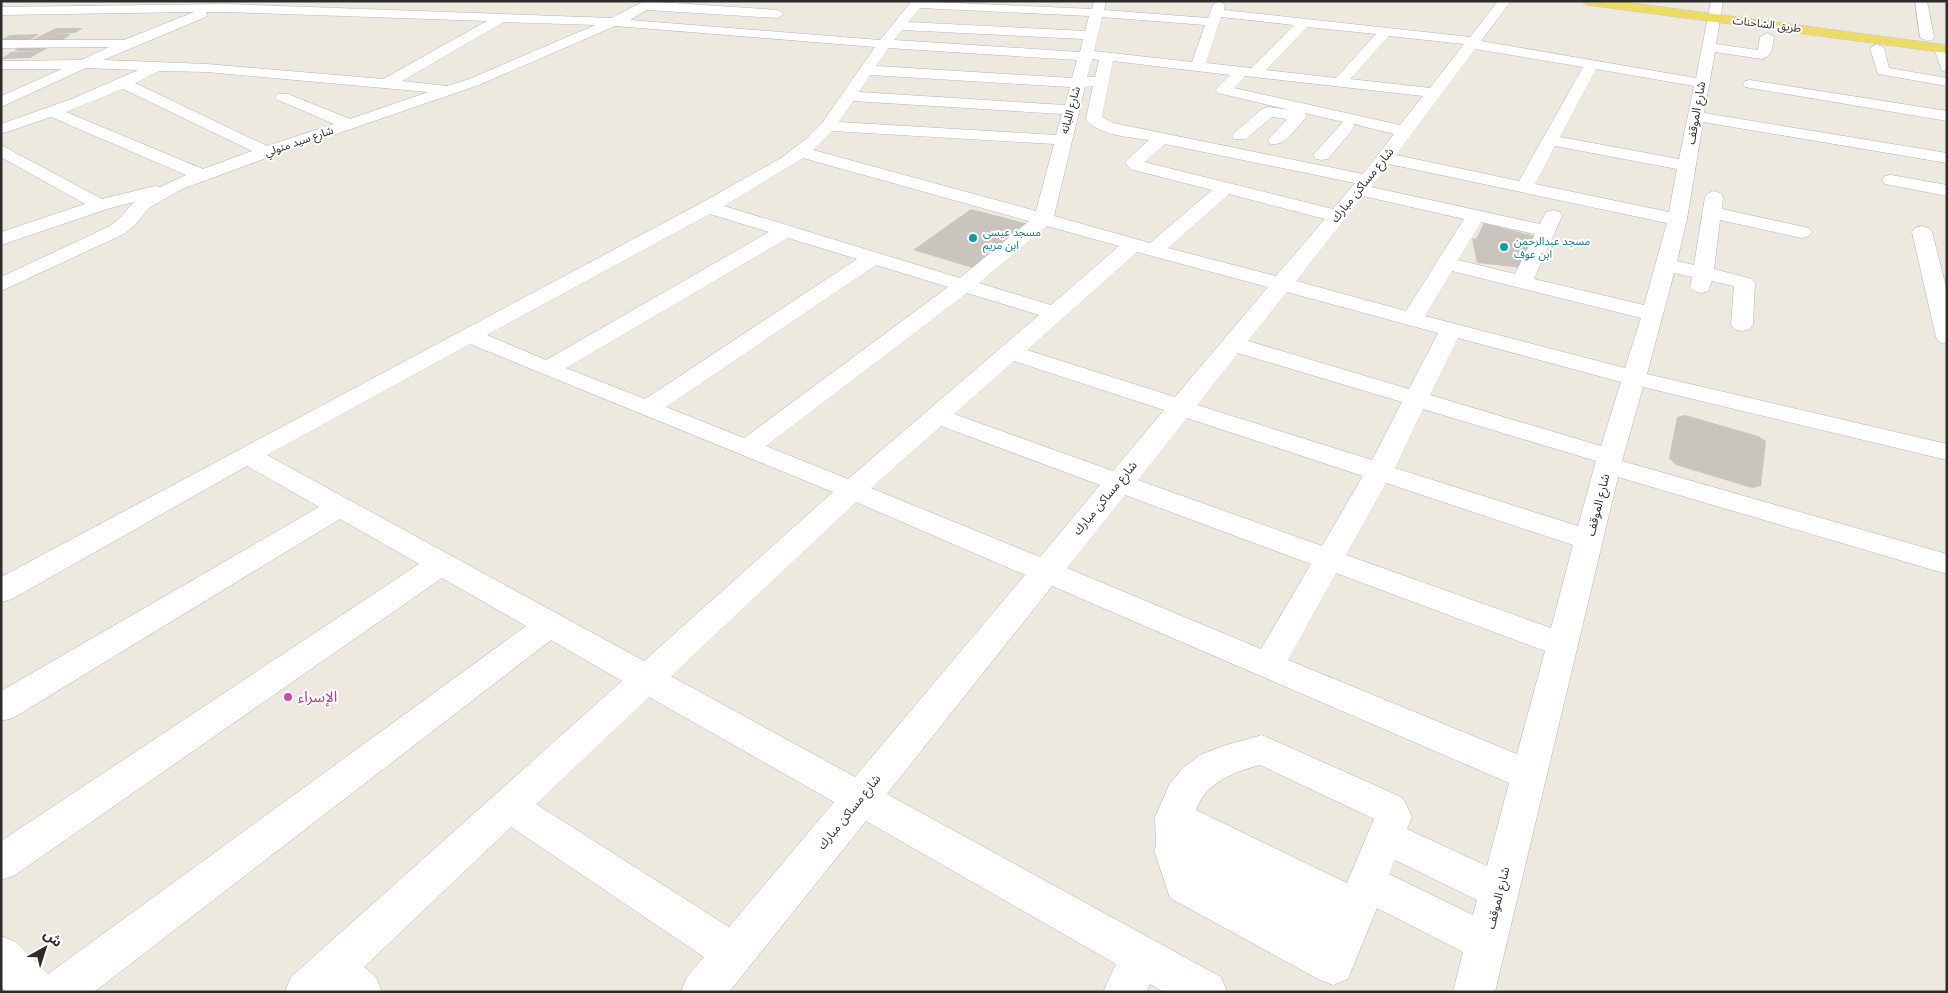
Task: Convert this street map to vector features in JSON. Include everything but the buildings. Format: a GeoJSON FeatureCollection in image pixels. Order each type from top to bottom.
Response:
{"type":"FeatureCollection","features":[{"type":"Feature","properties":{"kind":"main road","name":"طريق الشاحنات"},"geometry":{"type":"LineString","coordinates":[[1587,1],[1715,10]]}},
{"type":"Feature","properties":{"kind":"main road","name":"طريق الشاحنات"},"geometry":{"type":"LineString","coordinates":[[1625,1],[1715,10],[1945,46]]}},
{"type":"Feature","properties":{"kind":"main road","name":"طريق الشاحنات"},"geometry":{"type":"LineString","coordinates":[[1897,38],[1927,37],[1945,46]]}},
{"type":"Feature","properties":{"kind":"street"},"geometry":{"type":"LineString","coordinates":[[1,102],[129,43],[172,25],[240,1]]}},
{"type":"Feature","properties":{"kind":"street"},"geometry":{"type":"LineString","coordinates":[[292,10],[311,1]]}},
{"type":"Feature","properties":{"kind":"street"},"geometry":{"type":"LineString","coordinates":[[343,12],[365,1]]}},
{"type":"Feature","properties":{"kind":"street","name":"شارع سيد متولي"},"geometry":{"type":"LineString","coordinates":[[611,22],[612,13],[628,1]]}},
{"type":"Feature","properties":{"kind":"street"},"geometry":{"type":"LineString","coordinates":[[710,10],[721,1]]}},
{"type":"Feature","properties":{"kind":"street","name":"شارع مساكن مبارك"},"geometry":{"type":"LineString","coordinates":[[718,979],[860,798],[1363,185],[1505,1]]}},
{"type":"Feature","properties":{"kind":"street"},"geometry":{"type":"LineString","coordinates":[[1922,1],[1927,37]]}},
{"type":"Feature","properties":{"kind":"street"},"geometry":{"type":"LineString","coordinates":[[1,591],[247,455],[708,207],[801,152],[828,126],[884,44],[918,3],[1216,8],[1304,22],[1473,43],[1702,83]]}},
{"type":"Feature","properties":{"kind":"street"},"geometry":{"type":"LineString","coordinates":[[649,4],[710,10],[781,11],[758,34]]}},
{"type":"Feature","properties":{"kind":"street","name":"شارع سيد متولي"},"geometry":{"type":"LineString","coordinates":[[1,285],[117,230],[128,221],[142,204],[176,185],[266,152],[452,90],[630,15],[649,4]]}},
{"type":"Feature","properties":{"kind":"street"},"geometry":{"type":"LineString","coordinates":[[8,65],[60,43],[87,27],[112,5]]}},
{"type":"Feature","properties":{"kind":"street"},"geometry":{"type":"LineString","coordinates":[[5,13],[95,9],[112,5],[611,22],[884,44],[1108,56],[1433,93]]}},
{"type":"Feature","properties":{"kind":"street","name":"شارع اللبانه"},"geometry":{"type":"LineString","coordinates":[[1044,219],[1070,110],[1098,7]]}},
{"type":"Feature","properties":{"kind":"street"},"geometry":{"type":"LineString","coordinates":[[1198,66],[1216,8]]}},
{"type":"Feature","properties":{"kind":"street","name":"شارع الموقف"},"geometry":{"type":"LineString","coordinates":[[1474,992],[1609,461],[1666,265],[1688,166],[1715,10]]}},
{"type":"Feature","properties":{"kind":"street"},"geometry":{"type":"LineString","coordinates":[[386,84],[502,18]]}},
{"type":"Feature","properties":{"kind":"street"},"geometry":{"type":"LineString","coordinates":[[1304,22],[1248,72],[1223,90],[1396,142]]}},
{"type":"Feature","properties":{"kind":"street"},"geometry":{"type":"LineString","coordinates":[[136,25],[172,25]]}},
{"type":"Feature","properties":{"kind":"street"},"geometry":{"type":"LineString","coordinates":[[900,26],[1090,35]]}},
{"type":"Feature","properties":{"kind":"street"},"geometry":{"type":"LineString","coordinates":[[1339,82],[1386,31]]}},
{"type":"Feature","properties":{"kind":"street"},"geometry":{"type":"LineString","coordinates":[[1708,48],[1762,55],[1764,54],[1767,37]]}},
{"type":"Feature","properties":{"kind":"street"},"geometry":{"type":"LineString","coordinates":[[1,44],[129,43]]}},
{"type":"Feature","properties":{"kind":"street"},"geometry":{"type":"LineString","coordinates":[[1945,46],[1947,68]]}},
{"type":"Feature","properties":{"kind":"street"},"geometry":{"type":"LineString","coordinates":[[1877,48],[1883,71],[1947,82]]}},
{"type":"Feature","properties":{"kind":"street"},"geometry":{"type":"LineString","coordinates":[[1108,56],[1094,119],[1108,127],[1363,185],[1475,216],[1546,231]]}},
{"type":"Feature","properties":{"kind":"street"},"geometry":{"type":"LineString","coordinates":[[8,65],[82,64],[208,68],[452,90]]}},
{"type":"Feature","properties":{"kind":"street"},"geometry":{"type":"LineString","coordinates":[[1524,187],[1592,64]]}},
{"type":"Feature","properties":{"kind":"street"},"geometry":{"type":"LineString","coordinates":[[1,129],[53,112],[125,84],[157,66]]}},
{"type":"Feature","properties":{"kind":"street"},"geometry":{"type":"LineString","coordinates":[[866,70],[1077,83],[1102,80]]}},
{"type":"Feature","properties":{"kind":"street"},"geometry":{"type":"LineString","coordinates":[[125,84],[266,152]]}},
{"type":"Feature","properties":{"kind":"street"},"geometry":{"type":"LineString","coordinates":[[1750,84],[1947,116]]}},
{"type":"Feature","properties":{"kind":"street"},"geometry":{"type":"LineString","coordinates":[[848,96],[1070,110]]}},
{"type":"Feature","properties":{"kind":"street"},"geometry":{"type":"LineString","coordinates":[[283,97],[349,124]]}},
{"type":"Feature","properties":{"kind":"street"},"geometry":{"type":"LineString","coordinates":[[1766,97],[1890,117],[1895,115],[1892,107]]}},
{"type":"Feature","properties":{"kind":"street"},"geometry":{"type":"LineString","coordinates":[[53,112],[200,175]]}},
{"type":"Feature","properties":{"kind":"street"},"geometry":{"type":"LineString","coordinates":[[1240,136],[1268,112],[1299,116],[1347,126],[1524,187],[1677,219]]}},
{"type":"Feature","properties":{"kind":"street"},"geometry":{"type":"LineString","coordinates":[[1276,140],[1299,116]]}},
{"type":"Feature","properties":{"kind":"street"},"geometry":{"type":"LineString","coordinates":[[1696,116],[1947,158]]}},
{"type":"Feature","properties":{"kind":"street"},"geometry":{"type":"LineString","coordinates":[[828,126],[1063,140]]}},
{"type":"Feature","properties":{"kind":"street"},"geometry":{"type":"LineString","coordinates":[[1322,155],[1347,126]]}},
{"type":"Feature","properties":{"kind":"street"},"geometry":{"type":"LineString","coordinates":[[1162,138],[1134,162],[1136,165],[1337,216]]}},
{"type":"Feature","properties":{"kind":"street"},"geometry":{"type":"LineString","coordinates":[[1550,140],[1688,166]]}},
{"type":"Feature","properties":{"kind":"street"},"geometry":{"type":"LineString","coordinates":[[1,150],[100,205]]}},
{"type":"Feature","properties":{"kind":"street"},"geometry":{"type":"LineString","coordinates":[[801,152],[1280,284],[1634,378],[1947,452]]}},
{"type":"Feature","properties":{"kind":"street"},"geometry":{"type":"LineString","coordinates":[[1891,180],[1947,191]]}},
{"type":"Feature","properties":{"kind":"street"},"geometry":{"type":"LineString","coordinates":[[1,239],[100,205],[176,185]]}},
{"type":"Feature","properties":{"kind":"street"},"geometry":{"type":"LineString","coordinates":[[333,984],[508,806],[852,490],[1054,313],[1225,188]]}},
{"type":"Feature","properties":{"kind":"street"},"geometry":{"type":"LineString","coordinates":[[1522,282],[1562,195]]}},
{"type":"Feature","properties":{"kind":"street"},"geometry":{"type":"LineString","coordinates":[[1702,280],[1713,205],[1802,232]]}},
{"type":"Feature","properties":{"kind":"street"},"geometry":{"type":"LineString","coordinates":[[708,207],[1054,313]]}},
{"type":"Feature","properties":{"kind":"street"},"geometry":{"type":"LineString","coordinates":[[1412,319],[1475,216]]}},
{"type":"Feature","properties":{"kind":"street"},"geometry":{"type":"LineString","coordinates":[[747,448],[964,285],[1044,219]]}},
{"type":"Feature","properties":{"kind":"street"},"geometry":{"type":"LineString","coordinates":[[547,369],[787,230]]}},
{"type":"Feature","properties":{"kind":"street"},"geometry":{"type":"LineString","coordinates":[[1947,253],[1924,241],[1947,337]]}},
{"type":"Feature","properties":{"kind":"street"},"geometry":{"type":"LineString","coordinates":[[647,409],[874,257]]}},
{"type":"Feature","properties":{"kind":"street"},"geometry":{"type":"LineString","coordinates":[[1446,263],[1653,314]]}},
{"type":"Feature","properties":{"kind":"street"},"geometry":{"type":"LineString","coordinates":[[1666,265],[1702,280],[1738,280],[1745,284],[1742,324]]}},
{"type":"Feature","properties":{"kind":"street"},"geometry":{"type":"LineString","coordinates":[[1269,664],[1379,472],[1452,330]]}},
{"type":"Feature","properties":{"kind":"street"},"geometry":{"type":"LineString","coordinates":[[469,336],[1046,570],[1529,775]]}},
{"type":"Feature","properties":{"kind":"street"},"geometry":{"type":"LineString","coordinates":[[1232,344],[1417,398],[1609,461],[1947,564]]}},
{"type":"Feature","properties":{"kind":"street"},"geometry":{"type":"LineString","coordinates":[[1010,352],[1589,540]]}},
{"type":"Feature","properties":{"kind":"street"},"geometry":{"type":"LineString","coordinates":[[937,416],[1120,481],[1563,645]]}},
{"type":"Feature","properties":{"kind":"street"},"geometry":{"type":"LineString","coordinates":[[247,455],[1206,992]]}},
{"type":"Feature","properties":{"kind":"street"},"geometry":{"type":"LineString","coordinates":[[1,708],[341,506]]}},
{"type":"Feature","properties":{"kind":"street"},"geometry":{"type":"LineString","coordinates":[[1,863],[442,563]]}},
{"type":"Feature","properties":{"kind":"street"},"geometry":{"type":"LineString","coordinates":[[59,992],[551,624]]}},
{"type":"Feature","properties":{"kind":"street"},"geometry":{"type":"LineString","coordinates":[[1356,910],[1393,817],[1391,811],[1262,750],[1237,754],[1215,763],[1196,777],[1183,796],[1174,833],[1356,910],[1487,943]]}},
{"type":"Feature","properties":{"kind":"street"},"geometry":{"type":"LineString","coordinates":[[508,806],[718,979]]}},
{"type":"Feature","properties":{"kind":"street"},"geometry":{"type":"LineString","coordinates":[[1384,837],[1499,891]]}},
{"type":"Feature","properties":{"kind":"street"},"geometry":{"type":"LineString","coordinates":[[1,956],[35,992]]}},
{"type":"Feature","properties":{"kind":"street"},"geometry":{"type":"LineString","coordinates":[[1124,992],[1142,956]]}},
{"type":"Feature","properties":{"kind":"place","name":"مسجد عيسى ابن مريم"},"geometry":{"type":"Point","coordinates":[973,238]}},
{"type":"Feature","properties":{"kind":"place","name":"مسجد عبدالرحمن ابن عوف"},"geometry":{"type":"Point","coordinates":[1504,247]}},
{"type":"Feature","properties":{"kind":"place","name":"الإسراء"},"geometry":{"type":"Point","coordinates":[288,697]}}]}
